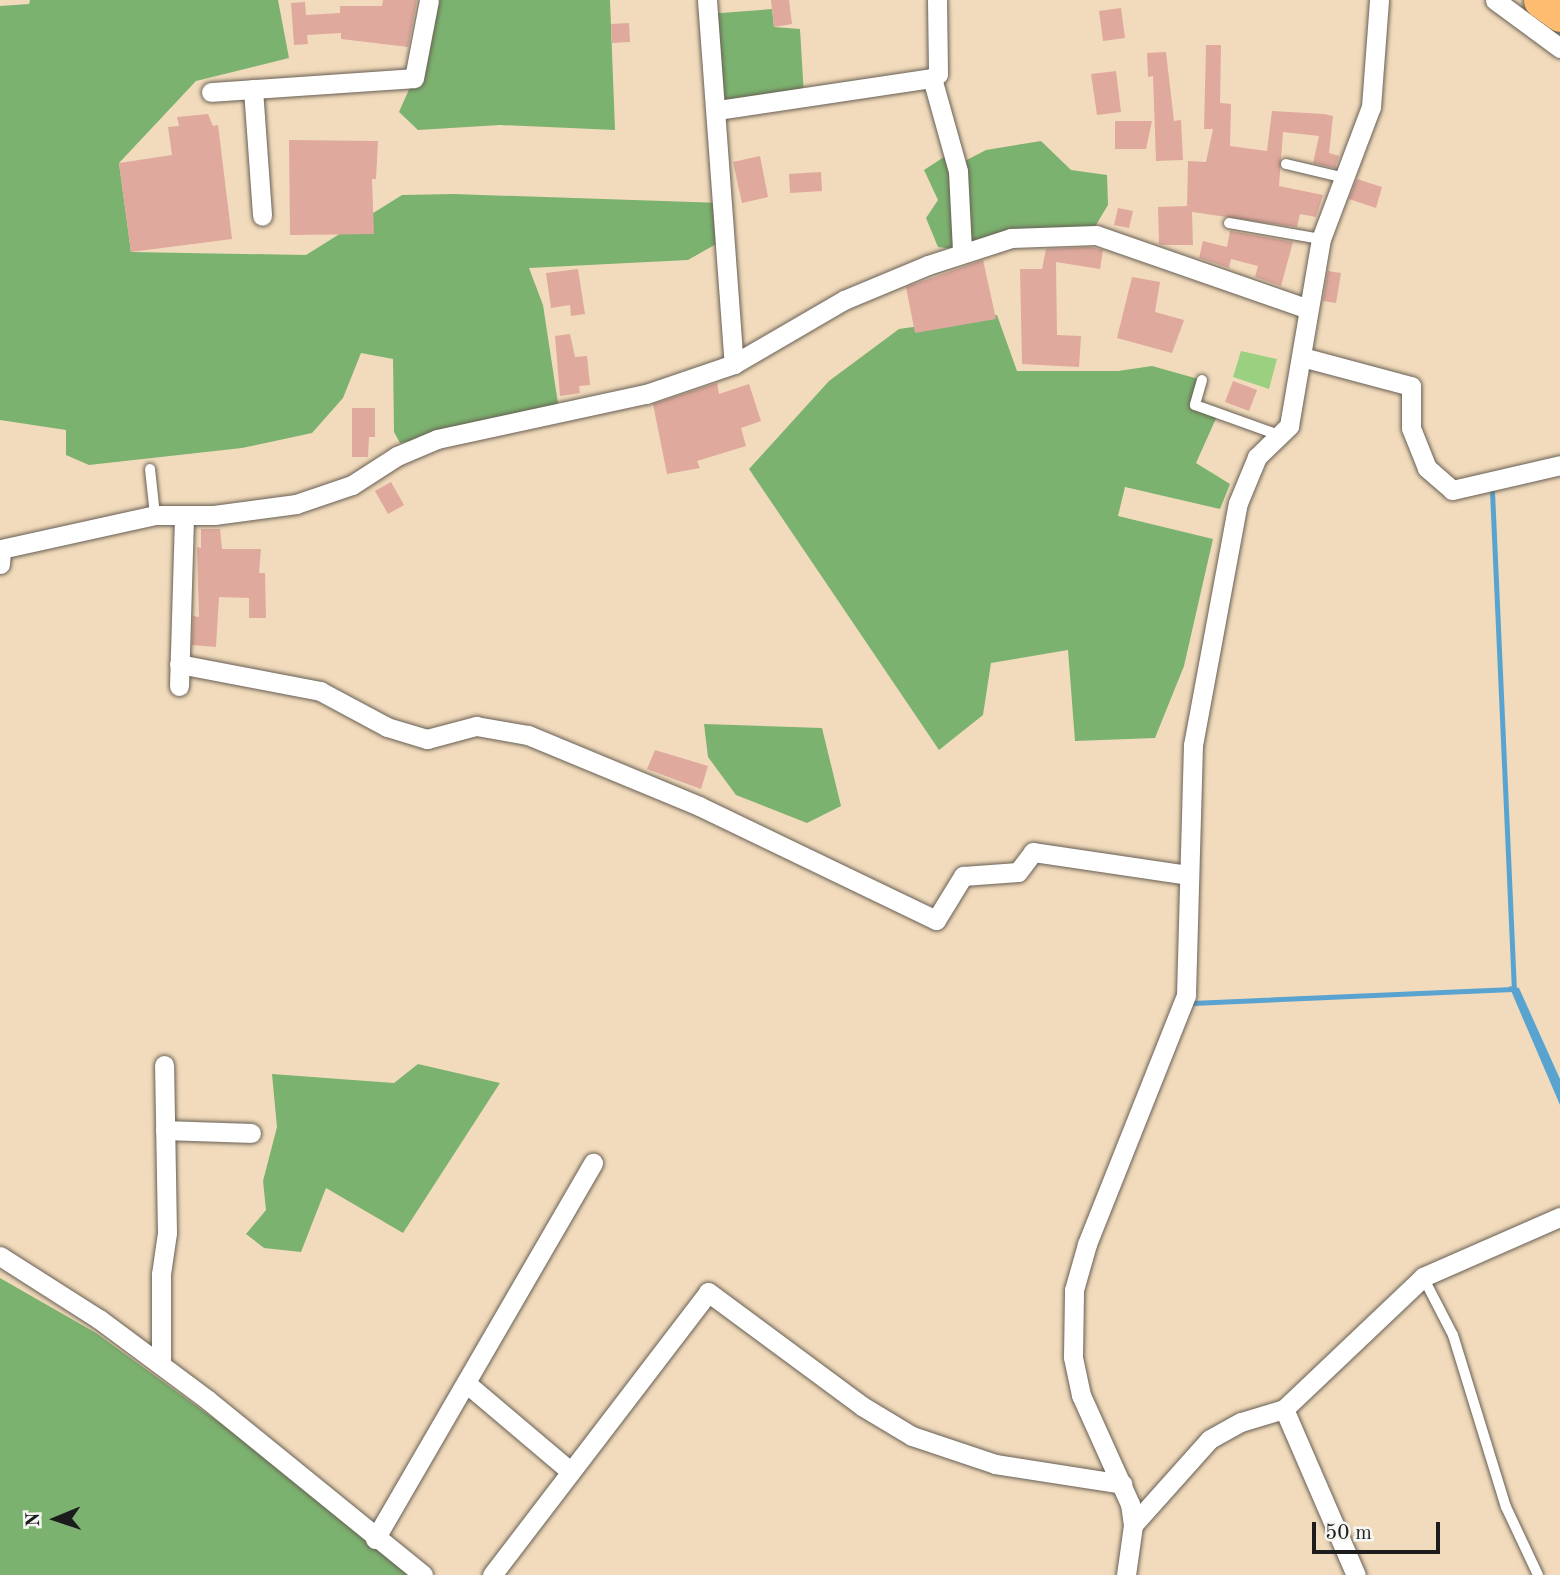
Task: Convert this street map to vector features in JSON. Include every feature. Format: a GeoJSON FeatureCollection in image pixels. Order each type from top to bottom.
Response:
{"type":"FeatureCollection","features":[{"type":"Feature","properties":{"kind":"highway"},"geometry":{"type":"LineString","coordinates":[[1541,0],[1560,14]]}},
{"type":"Feature","properties":{"kind":"street"},"geometry":{"type":"LineString","coordinates":[[211,92],[414,78],[429,0]]}},
{"type":"Feature","properties":{"kind":"street"},"geometry":{"type":"LineString","coordinates":[[707,0],[718,110],[734,364]]}},
{"type":"Feature","properties":{"kind":"street"},"geometry":{"type":"LineString","coordinates":[[718,110],[932,78],[938,74],[937,0]]}},
{"type":"Feature","properties":{"kind":"street"},"geometry":{"type":"LineString","coordinates":[[1126,1575],[1133,1525],[1122,1484],[1081,1395],[1073,1357],[1074,1290],[1087,1244],[1186,995],[1193,745],[1238,503],[1257,457],[1289,426],[1321,239],[1341,177],[1371,107],[1379,0]]}},
{"type":"Feature","properties":{"kind":"street"},"geometry":{"type":"LineString","coordinates":[[1495,0],[1560,48]]}},
{"type":"Feature","properties":{"kind":"street"},"geometry":{"type":"LineString","coordinates":[[932,78],[958,171],[962,250]]}},
{"type":"Feature","properties":{"kind":"street"},"geometry":{"type":"LineString","coordinates":[[253,89],[262,216]]}},
{"type":"Feature","properties":{"kind":"street"},"geometry":{"type":"LineString","coordinates":[[0,564],[1,549],[155,515],[184,516],[296,504],[352,485],[397,456],[437,439],[646,394],[734,364],[845,300],[962,250],[1011,238],[1096,235],[1309,309]]}},
{"type":"Feature","properties":{"kind":"street"},"geometry":{"type":"LineString","coordinates":[[1302,357],[1411,386],[1411,428],[1427,468],[1452,489],[1560,465]]}},
{"type":"Feature","properties":{"kind":"street"},"geometry":{"type":"LineString","coordinates":[[178,686],[184,516]]}},
{"type":"Feature","properties":{"kind":"street"},"geometry":{"type":"LineString","coordinates":[[179,664],[320,691],[387,727],[427,739],[476,726],[528,735],[699,806],[936,920],[963,876],[1018,872],[1033,852],[1188,875]]}},
{"type":"Feature","properties":{"kind":"street"},"geometry":{"type":"LineString","coordinates":[[161,1365],[164,1065]]}},
{"type":"Feature","properties":{"kind":"street"},"geometry":{"type":"LineString","coordinates":[[165,1130],[251,1133]]}},
{"type":"Feature","properties":{"kind":"street"},"geometry":{"type":"LineString","coordinates":[[375,1539],[593,1163]]}},
{"type":"Feature","properties":{"kind":"street"},"geometry":{"type":"LineString","coordinates":[[1133,1525],[1210,1439],[1241,1422],[1284,1409],[1423,1277],[1560,1217]]}},
{"type":"Feature","properties":{"kind":"street"},"geometry":{"type":"LineString","coordinates":[[0,1256],[99,1319],[161,1365],[423,1575]]}},
{"type":"Feature","properties":{"kind":"street"},"geometry":{"type":"LineString","coordinates":[[492,1575],[569,1470],[708,1292],[862,1406],[912,1436],[995,1464],[1122,1484]]}},
{"type":"Feature","properties":{"kind":"street"},"geometry":{"type":"LineString","coordinates":[[466,1383],[569,1470]]}},
{"type":"Feature","properties":{"kind":"street"},"geometry":{"type":"LineString","coordinates":[[1284,1409],[1356,1575]]}},
{"type":"Feature","properties":{"kind":"lane"},"geometry":{"type":"LineString","coordinates":[[1286,164],[1341,177]]}},
{"type":"Feature","properties":{"kind":"lane"},"geometry":{"type":"LineString","coordinates":[[1230,223],[1321,239]]}},
{"type":"Feature","properties":{"kind":"lane"},"geometry":{"type":"LineString","coordinates":[[1202,380],[1195,405],[1279,435]]}},
{"type":"Feature","properties":{"kind":"lane"},"geometry":{"type":"LineString","coordinates":[[150,469],[155,515]]}},
{"type":"Feature","properties":{"kind":"lane"},"geometry":{"type":"LineString","coordinates":[[0,543],[1,549]]}},
{"type":"Feature","properties":{"kind":"lane"},"geometry":{"type":"LineString","coordinates":[[1423,1277],[1453,1335],[1506,1507],[1538,1575]]}},
{"type":"Feature","properties":{"kind":"green space"},"geometry":{"type":"Polygon","coordinates":[[[30,0],[278,0],[289,58],[196,81],[119,163],[131,252],[306,255],[402,195],[454,194],[722,203],[725,239],[688,260],[529,268],[543,305],[559,410],[400,443],[394,432],[393,359],[361,353],[343,398],[312,433],[242,448],[89,465],[66,455],[66,430],[0,420],[0,6],[29,4],[30,0]]]}},
{"type":"Feature","properties":{"kind":"green space"},"geometry":{"type":"Polygon","coordinates":[[[422,0],[610,0],[615,130],[500,125],[418,130],[399,112],[414,78],[422,0]]]}},
{"type":"Feature","properties":{"kind":"green space"},"geometry":{"type":"Polygon","coordinates":[[[772,9],[774,27],[800,29],[804,96],[724,109],[708,14],[772,9]]]}},
{"type":"Feature","properties":{"kind":"green space"},"geometry":{"type":"Polygon","coordinates":[[[1041,141],[1071,170],[1107,175],[1108,205],[1090,235],[962,250],[938,247],[926,218],[938,200],[924,170],[947,155],[957,165],[986,150],[1041,141]]]}},
{"type":"Feature","properties":{"kind":"green space"},"geometry":{"type":"Polygon","coordinates":[[[997,315],[1017,371],[1118,371],[1152,366],[1202,380],[1195,405],[1218,414],[1196,463],[1230,484],[1220,509],[1125,487],[1118,516],[1213,539],[1184,666],[1155,738],[1075,741],[1068,650],[991,663],[983,715],[939,750],[749,469],[829,381],[899,329],[997,315]]]}},
{"type":"Feature","properties":{"kind":"green space"},"geometry":{"type":"Polygon","coordinates":[[[1241,351],[1277,359],[1269,389],[1233,377],[1241,351]]]}},
{"type":"Feature","properties":{"kind":"green space"},"geometry":{"type":"Polygon","coordinates":[[[704,724],[822,728],[841,806],[807,823],[736,795],[708,757],[704,724]]]}},
{"type":"Feature","properties":{"kind":"green space"},"geometry":{"type":"Polygon","coordinates":[[[418,1064],[500,1083],[403,1233],[326,1188],[301,1252],[264,1248],[246,1234],[266,1210],[263,1181],[277,1127],[272,1074],[394,1083],[418,1064]]]}},
{"type":"Feature","properties":{"kind":"green space"},"geometry":{"type":"Polygon","coordinates":[[[0,1278],[96,1333],[429,1575],[0,1575],[0,1278]]]}},
{"type":"Feature","properties":{"kind":"water"},"geometry":{"type":"Polygon","coordinates":[[[1509,986],[1519,988],[1560,1079],[1560,1105],[1509,986]]]}},
{"type":"Feature","properties":{"kind":"building"},"geometry":{"type":"Polygon","coordinates":[[[383,0],[417,0],[408,47],[341,39],[341,33],[307,35],[308,44],[294,45],[291,3],[305,2],[306,15],[340,13],[340,6],[382,6],[383,0]]]}},
{"type":"Feature","properties":{"kind":"building"},"geometry":{"type":"Polygon","coordinates":[[[771,0],[789,0],[792,24],[774,27],[771,0]]]}},
{"type":"Feature","properties":{"kind":"building"},"geometry":{"type":"Polygon","coordinates":[[[1121,8],[1125,38],[1103,41],[1099,11],[1121,8]]]}},
{"type":"Feature","properties":{"kind":"building"},"geometry":{"type":"Polygon","coordinates":[[[629,23],[630,42],[612,43],[611,24],[629,23]]]}},
{"type":"Feature","properties":{"kind":"building"},"geometry":{"type":"Polygon","coordinates":[[[1206,45],[1221,45],[1220,103],[1231,104],[1230,146],[1267,151],[1272,111],[1324,114],[1333,116],[1329,153],[1339,156],[1335,168],[1313,163],[1319,136],[1283,132],[1279,186],[1323,195],[1316,217],[1300,214],[1297,227],[1192,212],[1193,245],[1163,245],[1159,244],[1158,207],[1187,206],[1188,161],[1206,162],[1213,129],[1204,129],[1206,45]]]}},
{"type":"Feature","properties":{"kind":"building"},"geometry":{"type":"Polygon","coordinates":[[[1166,52],[1174,121],[1181,120],[1183,160],[1156,161],[1153,76],[1148,77],[1147,53],[1166,52]]]}},
{"type":"Feature","properties":{"kind":"building"},"geometry":{"type":"Polygon","coordinates":[[[1116,71],[1121,112],[1097,115],[1091,74],[1116,71]]]}},
{"type":"Feature","properties":{"kind":"building"},"geometry":{"type":"Polygon","coordinates":[[[208,114],[213,126],[218,125],[232,239],[131,252],[119,163],[172,155],[168,127],[179,126],[177,117],[208,114]]]}},
{"type":"Feature","properties":{"kind":"building"},"geometry":{"type":"Polygon","coordinates":[[[1115,121],[1152,121],[1146,149],[1115,149],[1115,121]]]}},
{"type":"Feature","properties":{"kind":"building"},"geometry":{"type":"Polygon","coordinates":[[[289,140],[378,141],[376,179],[372,179],[374,234],[290,235],[289,140]]]}},
{"type":"Feature","properties":{"kind":"building"},"geometry":{"type":"Polygon","coordinates":[[[760,156],[768,197],[742,203],[733,162],[760,156]]]}},
{"type":"Feature","properties":{"kind":"building"},"geometry":{"type":"Polygon","coordinates":[[[821,172],[822,191],[790,193],[789,174],[821,172]]]}},
{"type":"Feature","properties":{"kind":"building"},"geometry":{"type":"Polygon","coordinates":[[[1357,179],[1382,187],[1376,208],[1349,199],[1357,179]]]}},
{"type":"Feature","properties":{"kind":"building"},"geometry":{"type":"Polygon","coordinates":[[[1118,208],[1133,211],[1129,228],[1114,225],[1118,208]]]}},
{"type":"Feature","properties":{"kind":"building"},"geometry":{"type":"Polygon","coordinates":[[[1230,231],[1293,242],[1281,286],[1255,277],[1258,266],[1231,259],[1229,268],[1199,258],[1203,241],[1227,247],[1230,231]]]}},
{"type":"Feature","properties":{"kind":"building"},"geometry":{"type":"Polygon","coordinates":[[[1090,247],[1103,250],[1100,269],[1056,262],[1057,335],[1081,336],[1079,367],[1022,364],[1020,269],[1042,269],[1046,249],[1090,247]]]}},
{"type":"Feature","properties":{"kind":"building"},"geometry":{"type":"Polygon","coordinates":[[[983,260],[996,319],[915,333],[906,287],[983,260]]]}},
{"type":"Feature","properties":{"kind":"building"},"geometry":{"type":"Polygon","coordinates":[[[578,269],[585,314],[571,316],[570,305],[551,308],[546,273],[578,269]]]}},
{"type":"Feature","properties":{"kind":"building"},"geometry":{"type":"Polygon","coordinates":[[[1328,271],[1341,273],[1336,303],[1323,301],[1328,271]]]}},
{"type":"Feature","properties":{"kind":"building"},"geometry":{"type":"Polygon","coordinates":[[[1132,277],[1160,282],[1155,312],[1184,320],[1172,353],[1117,338],[1132,277]]]}},
{"type":"Feature","properties":{"kind":"building"},"geometry":{"type":"Polygon","coordinates":[[[570,334],[575,357],[587,356],[590,385],[579,386],[580,393],[560,396],[555,336],[570,334]]]}},
{"type":"Feature","properties":{"kind":"building"},"geometry":{"type":"Polygon","coordinates":[[[1233,381],[1257,390],[1249,411],[1225,402],[1233,381]]]}},
{"type":"Feature","properties":{"kind":"building"},"geometry":{"type":"Polygon","coordinates":[[[717,383],[719,394],[749,384],[761,421],[741,428],[746,446],[697,461],[700,468],[667,474],[653,404],[717,383]]]}},
{"type":"Feature","properties":{"kind":"building"},"geometry":{"type":"Polygon","coordinates":[[[352,408],[375,408],[375,437],[369,437],[368,457],[352,457],[352,408]]]}},
{"type":"Feature","properties":{"kind":"building"},"geometry":{"type":"Polygon","coordinates":[[[391,482],[404,505],[388,514],[375,491],[391,482]]]}},
{"type":"Feature","properties":{"kind":"building"},"geometry":{"type":"Polygon","coordinates":[[[201,529],[220,529],[222,549],[261,549],[259,573],[265,573],[266,618],[249,618],[249,598],[219,597],[216,647],[192,645],[193,616],[199,617],[197,547],[201,548],[201,529]]]}},
{"type":"Feature","properties":{"kind":"building"},"geometry":{"type":"Polygon","coordinates":[[[655,750],[708,766],[701,789],[647,769],[655,750]]]}},
{"type":"Feature","properties":{"kind":"waterway"},"geometry":{"type":"LineString","coordinates":[[1492,491],[1514,991]]}},
{"type":"Feature","properties":{"kind":"waterway"},"geometry":{"type":"LineString","coordinates":[[1192,1003],[1513,989]]}}]}
